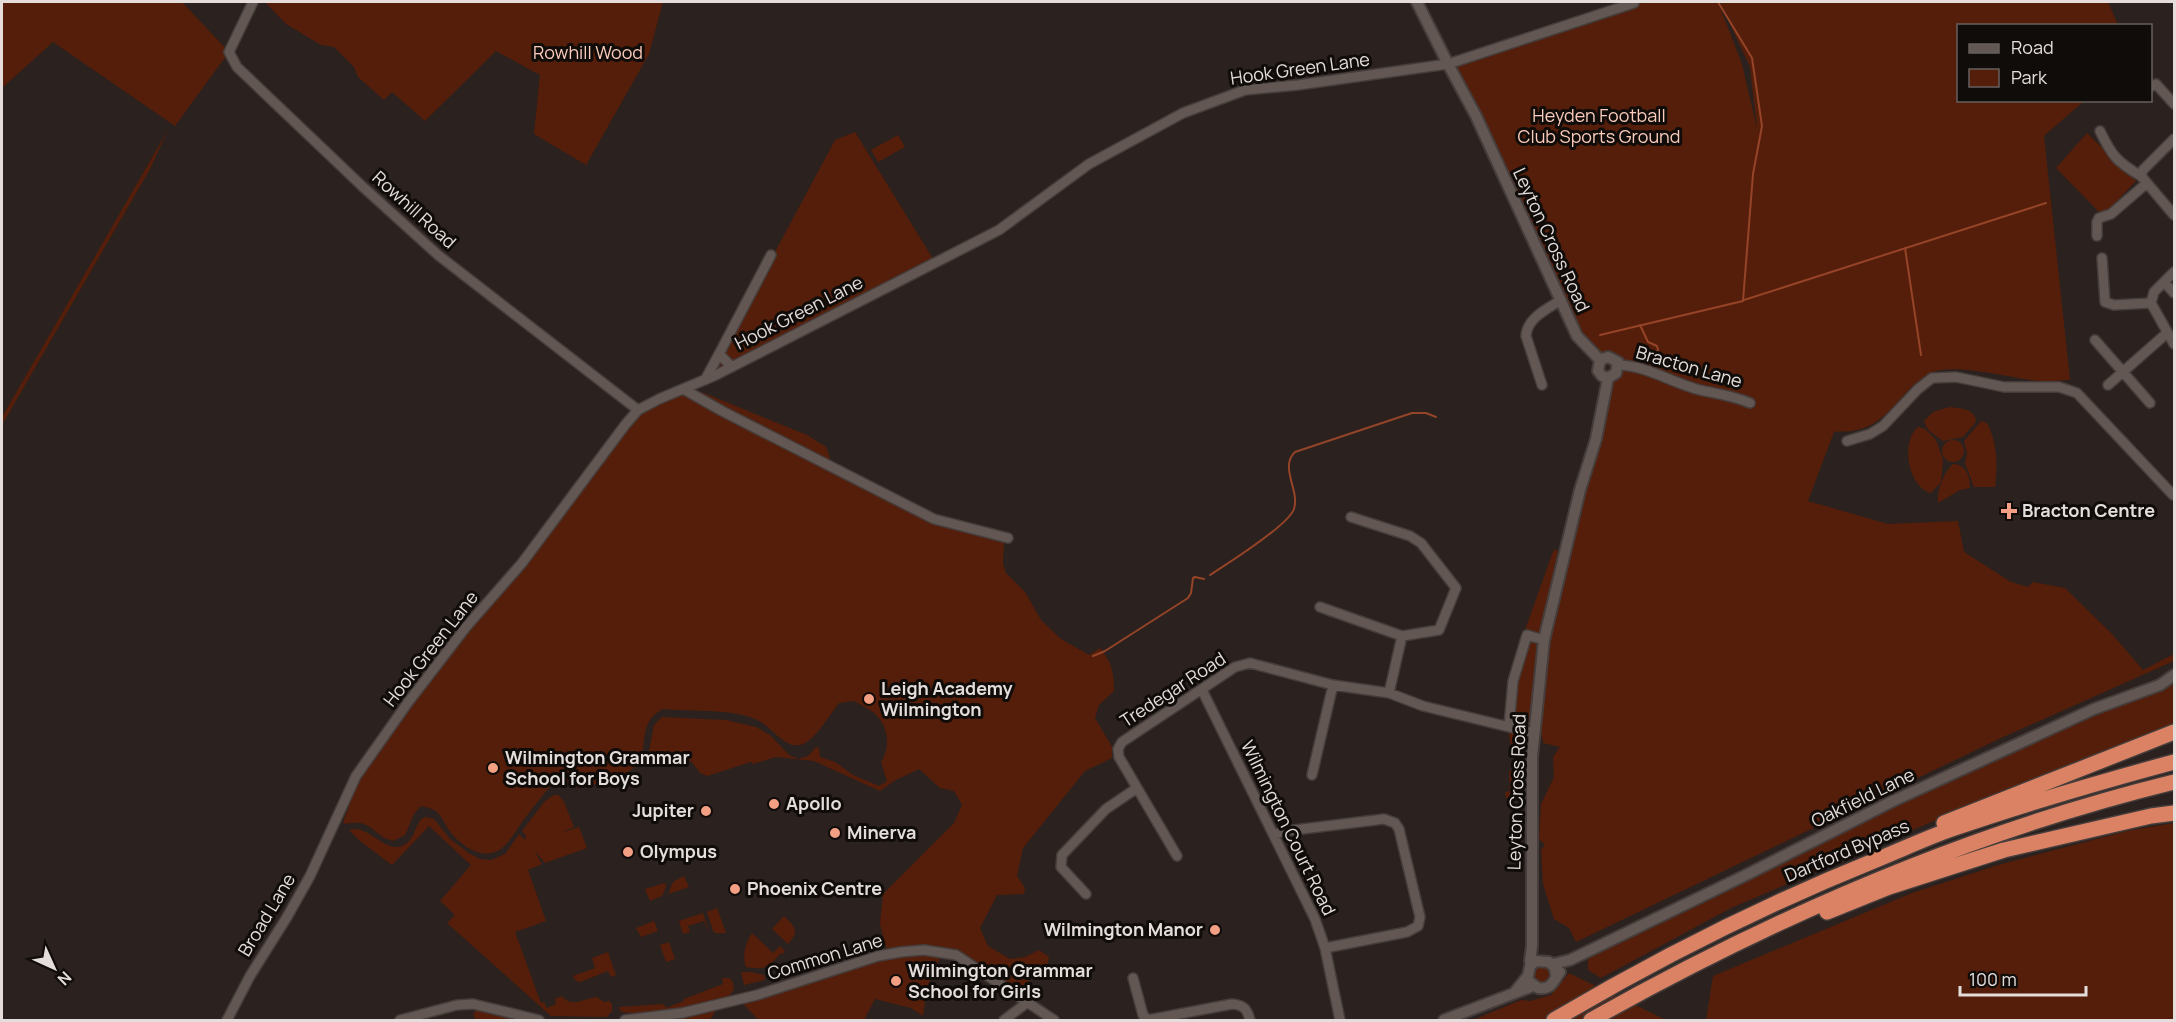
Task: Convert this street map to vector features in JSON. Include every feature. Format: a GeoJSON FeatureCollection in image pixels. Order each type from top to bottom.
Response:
{"type":"FeatureCollection","features":[{"type":"Feature","properties":{"kind":"highway"},"geometry":{"type":"LineString","coordinates":[[1820,882],[1952,819],[2175,732]]}},
{"type":"Feature","properties":{"kind":"highway","name":"Dartford Bypass"},"geometry":{"type":"LineString","coordinates":[[1554,1020],[1702,937],[1820,882],[1950,830],[2087,786],[2175,762]]}},
{"type":"Feature","properties":{"kind":"highway","name":"Dartford Bypass"},"geometry":{"type":"LineString","coordinates":[[1591,1020],[1712,955],[1855,888],[1978,841],[2087,806],[2175,782]]}},
{"type":"Feature","properties":{"kind":"highway"},"geometry":{"type":"LineString","coordinates":[[1712,955],[1889,887],[2004,850],[2098,827],[2175,813]]}},
{"type":"Feature","properties":{"kind":"street","name":"Rowhill Road"},"geometry":{"type":"LineString","coordinates":[[253,2],[229,52],[237,67],[438,255],[638,410]]}},
{"type":"Feature","properties":{"kind":"street","name":"Leyton Cross Road"},"geometry":{"type":"LineString","coordinates":[[1418,2],[1481,127],[1577,336],[1600,360],[1598,371],[1602,376],[1608,378]]}},
{"type":"Feature","properties":{"kind":"street","name":"Hook Green Lane"},"geometry":{"type":"LineString","coordinates":[[334,825],[356,776],[409,701],[466,627],[522,563],[624,425],[638,410],[732,367],[999,230],[1089,164],[1183,113],[1245,90],[1299,85],[1448,64],[1634,2]]}},
{"type":"Feature","properties":{"kind":"street"},"geometry":{"type":"LineString","coordinates":[[2152,86],[2156,84],[2175,104]]}},
{"type":"Feature","properties":{"kind":"street"},"geometry":{"type":"LineString","coordinates":[[2100,131],[2113,157],[2144,180],[2175,215]]}},
{"type":"Feature","properties":{"kind":"street"},"geometry":{"type":"LineString","coordinates":[[2144,180],[2143,171],[2175,139]]}},
{"type":"Feature","properties":{"kind":"street"},"geometry":{"type":"LineString","coordinates":[[2097,236],[2099,218],[2111,214],[2144,180]]}},
{"type":"Feature","properties":{"kind":"street"},"geometry":{"type":"LineString","coordinates":[[705,380],[771,255]]}},
{"type":"Feature","properties":{"kind":"street"},"geometry":{"type":"LineString","coordinates":[[2102,258],[2105,302],[2114,305],[2151,303]]}},
{"type":"Feature","properties":{"kind":"street"},"geometry":{"type":"LineString","coordinates":[[2175,272],[2154,292],[2151,303],[2175,344]]}},
{"type":"Feature","properties":{"kind":"street"},"geometry":{"type":"LineString","coordinates":[[2164,282],[2175,294]]}},
{"type":"Feature","properties":{"kind":"street"},"geometry":{"type":"LineString","coordinates":[[1542,385],[1526,336],[1527,329],[1533,319],[1561,300]]}},
{"type":"Feature","properties":{"kind":"street"},"geometry":{"type":"LineString","coordinates":[[2108,385],[2167,333]]}},
{"type":"Feature","properties":{"kind":"street"},"geometry":{"type":"LineString","coordinates":[[2095,340],[2150,403]]}},
{"type":"Feature","properties":{"kind":"street"},"geometry":{"type":"LineString","coordinates":[[718,354],[732,367]]}},
{"type":"Feature","properties":{"kind":"street"},"geometry":{"type":"LineString","coordinates":[[1600,360],[1611,358],[1619,365]]}},
{"type":"Feature","properties":{"kind":"street","name":"Leyton Cross Road"},"geometry":{"type":"LineString","coordinates":[[1532,964],[1530,961],[1532,945],[1531,840],[1534,733],[1544,640],[1580,490],[1596,440],[1608,378],[1616,373],[1619,365]]}},
{"type":"Feature","properties":{"kind":"street","name":"Bracton Lane"},"geometry":{"type":"LineString","coordinates":[[1619,365],[1645,369],[1699,389],[1731,395],[1750,403]]}},
{"type":"Feature","properties":{"kind":"street"},"geometry":{"type":"LineString","coordinates":[[1847,441],[1870,434],[1883,426],[1918,389],[1932,378],[1956,376],[2004,387],[2059,387],[2077,393],[2173,495]]}},
{"type":"Feature","properties":{"kind":"street"},"geometry":{"type":"LineString","coordinates":[[685,390],[934,519],[1008,538]]}},
{"type":"Feature","properties":{"kind":"street"},"geometry":{"type":"LineString","coordinates":[[1320,607],[1402,636],[1439,630],[1456,588],[1421,543],[1410,536],[1351,517]]}},
{"type":"Feature","properties":{"kind":"street","name":"Leyton Cross Road"},"geometry":{"type":"LineString","coordinates":[[1509,726],[1513,681],[1527,635],[1544,640]]}},
{"type":"Feature","properties":{"kind":"street"},"geometry":{"type":"LineString","coordinates":[[1389,693],[1402,636]]}},
{"type":"Feature","properties":{"kind":"street","name":"Tredegar Road"},"geometry":{"type":"LineString","coordinates":[[1177,856],[1119,757],[1118,749],[1122,742],[1234,667],[1250,663],[1333,685],[1389,693],[1423,705],[1534,733]]}},
{"type":"Feature","properties":{"kind":"street","name":"Oakfield Lane"},"geometry":{"type":"LineString","coordinates":[[1532,964],[1570,960],[1912,792],[2094,709],[2160,685],[2175,675]]}},
{"type":"Feature","properties":{"kind":"street"},"geometry":{"type":"LineString","coordinates":[[1312,774],[1333,685]]}},
{"type":"Feature","properties":{"kind":"street","name":"Wilmington Court Road"},"geometry":{"type":"LineString","coordinates":[[1202,690],[1315,919],[1325,948],[1341,1020]]}},
{"type":"Feature","properties":{"kind":"street"},"geometry":{"type":"LineString","coordinates":[[1086,894],[1061,867],[1062,855],[1106,809],[1137,788]]}},
{"type":"Feature","properties":{"kind":"street"},"geometry":{"type":"LineString","coordinates":[[1275,834],[1384,819],[1397,825],[1418,910],[1420,922],[1418,926],[1407,932],[1325,948]]}},
{"type":"Feature","properties":{"kind":"street","name":"Broad Lane"},"geometry":{"type":"LineString","coordinates":[[227,1020],[250,976],[287,917],[334,825]]}},
{"type":"Feature","properties":{"kind":"street"},"geometry":{"type":"LineString","coordinates":[[1532,945],[1549,962],[1556,976]]}},
{"type":"Feature","properties":{"kind":"street","name":"Common Lane"},"geometry":{"type":"LineString","coordinates":[[625,1020],[682,1013],[757,995],[878,956],[924,950],[956,955],[1054,1020]]}},
{"type":"Feature","properties":{"kind":"street","name":"Oakfield Lane"},"geometry":{"type":"LineString","coordinates":[[1444,1020],[1515,992],[1531,981],[1543,989],[1547,988],[1552,985],[1556,976],[1570,960]]}},
{"type":"Feature","properties":{"kind":"street"},"geometry":{"type":"LineString","coordinates":[[1531,981],[1528,969],[1532,964]]}},
{"type":"Feature","properties":{"kind":"street"},"geometry":{"type":"LineString","coordinates":[[1133,978],[1143,1015],[1148,1020],[1232,1004],[1241,1005],[1247,1010],[1250,1020]]}},
{"type":"Feature","properties":{"kind":"street"},"geometry":{"type":"LineString","coordinates":[[1004,1020],[1028,1002]]}},
{"type":"Feature","properties":{"kind":"street"},"geometry":{"type":"LineString","coordinates":[[400,1020],[457,1005],[473,1004],[539,1020]]}},
{"type":"Feature","properties":{"kind":"green space"},"geometry":{"type":"Polygon","coordinates":[[[2,2],[182,2],[229,52],[175,126],[53,42],[2,88],[2,2]]]}},
{"type":"Feature","properties":{"kind":"green space","name":"Rowhill Wood"},"geometry":{"type":"Polygon","coordinates":[[[265,2],[663,2],[649,54],[586,165],[534,134],[540,75],[496,51],[425,121],[392,92],[384,100],[358,77],[354,67],[334,47],[321,45],[286,24],[265,2]]]}},
{"type":"Feature","properties":{"kind":"green space","name":"Heyden Football Club Sports Ground"},"geometry":{"type":"Polygon","coordinates":[[[1645,2],[1718,2],[1742,64],[1757,129],[1750,67],[1720,2],[2108,2],[2118,24],[1957,24],[1957,102],[2083,102],[2044,136],[2070,380],[2038,381],[1954,369],[1933,372],[1913,386],[1879,420],[1854,431],[1834,432],[1808,501],[1888,524],[1958,521],[1964,552],[2011,582],[2028,587],[2033,582],[2065,588],[2112,634],[2143,670],[2174,654],[2174,661],[2001,738],[1576,942],[1569,928],[1554,919],[1543,884],[1541,850],[1545,845],[1539,839],[1541,804],[1554,777],[1553,757],[1560,747],[1543,743],[1541,732],[1549,645],[1607,377],[1612,365],[1599,359],[1582,342],[1448,65],[1645,2]]]}},
{"type":"Feature","properties":{"kind":"green space"},"geometry":{"type":"Polygon","coordinates":[[[168,130],[150,169],[2,425],[2,417],[168,130]]]}},
{"type":"Feature","properties":{"kind":"green space"},"geometry":{"type":"Polygon","coordinates":[[[855,132],[935,262],[716,375],[723,349],[835,140],[855,132]]]}},
{"type":"Feature","properties":{"kind":"green space"},"geometry":{"type":"Polygon","coordinates":[[[2087,133],[2136,181],[2103,216],[2056,168],[2087,133]]]}},
{"type":"Feature","properties":{"kind":"green space"},"geometry":{"type":"Polygon","coordinates":[[[898,135],[905,147],[878,162],[871,150],[898,135]]]}},
{"type":"Feature","properties":{"kind":"green space","name":"Leigh Academy Wilmington"},"geometry":{"type":"Polygon","coordinates":[[[699,391],[807,435],[826,447],[830,458],[826,464],[947,525],[1004,542],[1003,564],[1006,573],[1025,592],[1041,620],[1061,639],[1089,655],[1100,648],[1110,663],[1114,691],[1099,705],[1095,718],[1112,747],[1112,758],[1085,771],[1023,848],[1017,876],[1025,888],[1024,894],[997,895],[980,928],[988,946],[1010,959],[1025,957],[1039,950],[1049,957],[1046,972],[1033,968],[1025,993],[953,949],[936,947],[887,950],[880,924],[883,894],[954,823],[962,805],[954,791],[940,788],[919,769],[894,781],[880,791],[814,761],[776,757],[753,764],[751,762],[707,776],[700,773],[691,761],[648,756],[654,725],[662,717],[726,720],[756,727],[770,735],[789,755],[798,759],[808,756],[816,747],[819,748],[820,757],[835,762],[853,775],[879,786],[887,781],[881,762],[886,751],[886,733],[876,714],[854,701],[839,703],[808,742],[797,745],[785,741],[759,721],[738,714],[663,709],[651,719],[646,731],[641,758],[630,770],[610,780],[571,788],[567,782],[566,768],[508,842],[500,850],[488,854],[475,851],[462,844],[448,829],[438,813],[423,806],[415,813],[405,835],[393,841],[386,839],[367,825],[343,822],[349,807],[347,804],[357,781],[420,692],[630,422],[662,402],[699,391]]]}},
{"type":"Feature","properties":{"kind":"green space"},"geometry":{"type":"Polygon","coordinates":[[[1949,407],[1970,412],[1976,422],[1963,437],[1943,441],[1928,430],[1924,421],[1933,412],[1949,407]]]}},
{"type":"Feature","properties":{"kind":"green space"},"geometry":{"type":"Polygon","coordinates":[[[1981,421],[1987,423],[1995,446],[1995,487],[1974,487],[1965,463],[1967,453],[1964,441],[1981,421]]]}},
{"type":"Feature","properties":{"kind":"green space"},"geometry":{"type":"Polygon","coordinates":[[[1918,427],[1925,429],[1936,440],[1943,460],[1941,482],[1931,493],[1917,482],[1909,463],[1909,443],[1918,427]]]}},
{"type":"Feature","properties":{"kind":"green space"},"geometry":{"type":"Polygon","coordinates":[[[1953,440],[1961,443],[1964,451],[1961,459],[1953,462],[1945,459],[1942,451],[1945,443],[1953,440]]]}},
{"type":"Feature","properties":{"kind":"green space"},"geometry":{"type":"Polygon","coordinates":[[[1953,464],[1964,468],[1970,488],[1960,490],[1938,503],[1938,493],[1942,482],[1953,464]]]}},
{"type":"Feature","properties":{"kind":"green space"},"geometry":{"type":"Polygon","coordinates":[[[1554,549],[1558,551],[1542,632],[1537,634],[1525,630],[1554,549]]]}},
{"type":"Feature","properties":{"kind":"green space"},"geometry":{"type":"Polygon","coordinates":[[[1529,641],[1539,645],[1530,723],[1515,723],[1513,718],[1519,672],[1529,641]]]}},
{"type":"Feature","properties":{"kind":"green space"},"geometry":{"type":"Polygon","coordinates":[[[2174,683],[2174,727],[1941,818],[1731,908],[1601,978],[1588,970],[1588,958],[1854,826],[2012,751],[2174,683]]]}},
{"type":"Feature","properties":{"kind":"green space"},"geometry":{"type":"Polygon","coordinates":[[[1508,729],[1526,737],[1528,744],[1526,749],[1512,753],[1508,729]]]}},
{"type":"Feature","properties":{"kind":"green space"},"geometry":{"type":"Polygon","coordinates":[[[1525,759],[1527,761],[1527,786],[1518,790],[1513,761],[1525,759]]]}},
{"type":"Feature","properties":{"kind":"green space"},"geometry":{"type":"Polygon","coordinates":[[[1509,771],[1512,771],[1517,795],[1506,799],[1505,792],[1510,791],[1509,771]]]}},
{"type":"Feature","properties":{"kind":"green space"},"geometry":{"type":"Polygon","coordinates":[[[554,795],[559,795],[564,802],[574,827],[560,833],[579,827],[587,848],[545,863],[534,850],[542,864],[528,870],[546,921],[515,932],[541,1003],[544,1002],[547,1008],[556,1004],[555,999],[562,996],[570,1002],[597,997],[612,1004],[612,1011],[607,1017],[551,1016],[447,923],[455,915],[440,901],[471,865],[429,826],[392,865],[349,830],[365,831],[387,845],[402,846],[412,838],[421,819],[426,817],[434,819],[450,839],[470,854],[480,859],[491,860],[505,854],[519,834],[525,840],[526,836],[522,831],[545,801],[554,795]]]}},
{"type":"Feature","properties":{"kind":"green space"},"geometry":{"type":"Polygon","coordinates":[[[2174,823],[2174,1020],[1706,1020],[1713,976],[1912,893],[1998,865],[2127,831],[2174,823]]]}},
{"type":"Feature","properties":{"kind":"green space"},"geometry":{"type":"Polygon","coordinates":[[[684,876],[689,887],[668,894],[673,882],[684,876]]]}},
{"type":"Feature","properties":{"kind":"green space"},"geometry":{"type":"Polygon","coordinates":[[[665,883],[666,887],[662,896],[650,901],[645,889],[665,883]]]}},
{"type":"Feature","properties":{"kind":"green space"},"geometry":{"type":"Polygon","coordinates":[[[717,908],[726,933],[713,931],[707,912],[717,908]]]}},
{"type":"Feature","properties":{"kind":"green space"},"geometry":{"type":"Polygon","coordinates":[[[703,913],[709,933],[704,921],[688,926],[690,932],[683,934],[679,921],[703,913]]]}},
{"type":"Feature","properties":{"kind":"green space"},"geometry":{"type":"Polygon","coordinates":[[[784,916],[795,929],[794,936],[788,944],[772,929],[784,916]]]}},
{"type":"Feature","properties":{"kind":"green space"},"geometry":{"type":"Polygon","coordinates":[[[654,921],[658,931],[641,937],[636,928],[654,921]]]}},
{"type":"Feature","properties":{"kind":"green space"},"geometry":{"type":"Polygon","coordinates":[[[752,933],[773,953],[780,946],[785,951],[766,967],[746,967],[745,950],[752,933]]]}},
{"type":"Feature","properties":{"kind":"green space"},"geometry":{"type":"Polygon","coordinates":[[[669,942],[675,959],[666,962],[660,945],[669,942]]]}},
{"type":"Feature","properties":{"kind":"green space"},"geometry":{"type":"Polygon","coordinates":[[[608,952],[616,975],[611,977],[608,971],[580,982],[576,981],[573,976],[595,968],[592,958],[608,952]]]}},
{"type":"Feature","properties":{"kind":"green space","name":"Wilmington Grammar School for Girls"},"geometry":{"type":"Polygon","coordinates":[[[922,955],[941,956],[927,987],[923,1016],[911,1008],[875,999],[864,1020],[758,1020],[741,1001],[874,961],[922,955]]]}},
{"type":"Feature","properties":{"kind":"green space"},"geometry":{"type":"Polygon","coordinates":[[[1544,964],[1553,973],[1548,983],[1541,984],[1533,978],[1532,972],[1536,966],[1544,964]]]}},
{"type":"Feature","properties":{"kind":"green space"},"geometry":{"type":"Polygon","coordinates":[[[741,972],[764,975],[765,980],[744,985],[741,972]]]}},
{"type":"Feature","properties":{"kind":"green space"},"geometry":{"type":"Polygon","coordinates":[[[1569,973],[1666,1020],[1473,1020],[1521,1000],[1530,1001],[1551,995],[1569,973]]]}},
{"type":"Feature","properties":{"kind":"green space"},"geometry":{"type":"Polygon","coordinates":[[[722,978],[730,978],[734,989],[730,995],[720,999],[691,1006],[640,1013],[620,1011],[619,1007],[664,1004],[666,1008],[723,984],[722,978]]]}},
{"type":"Feature","properties":{"kind":"green space"},"geometry":{"type":"Polygon","coordinates":[[[719,1005],[710,1020],[628,1020],[719,1005]]]}},
{"type":"Feature","properties":{"kind":"green space"},"geometry":{"type":"Polygon","coordinates":[[[476,1009],[518,1020],[477,1020],[473,1016],[476,1009]]]}},
{"type":"Feature","properties":{"kind":"waterway"},"geometry":{"type":"LineString","coordinates":[[1600,335],[1743,301],[1753,174],[1762,126],[1752,58],[1718,2]]}},
{"type":"Feature","properties":{"kind":"waterway"},"geometry":{"type":"LineString","coordinates":[[1744,300],[2046,203]]}},
{"type":"Feature","properties":{"kind":"waterway"},"geometry":{"type":"LineString","coordinates":[[1905,248],[1921,355]]}},
{"type":"Feature","properties":{"kind":"waterway"},"geometry":{"type":"LineString","coordinates":[[1640,325],[1648,342],[1657,346],[1658,350],[1653,360]]}},
{"type":"Feature","properties":{"kind":"waterway"},"geometry":{"type":"LineString","coordinates":[[1210,575],[1281,525],[1294,509],[1289,465],[1295,452],[1412,413],[1426,413],[1436,417]]}},
{"type":"Feature","properties":{"kind":"waterway"},"geometry":{"type":"LineString","coordinates":[[1093,656],[1105,651],[1188,598],[1193,578],[1204,579]]}},
{"type":"Feature","properties":{"kind":"place","name":"Bracton Centre"},"geometry":{"type":"Point","coordinates":[2009,511]}},
{"type":"Feature","properties":{"kind":"place","name":"Leigh Academy Wilmington"},"geometry":{"type":"Point","coordinates":[869,699]}},
{"type":"Feature","properties":{"kind":"place","name":"Wilmington Grammar School for Boys"},"geometry":{"type":"Point","coordinates":[493,768]}},
{"type":"Feature","properties":{"kind":"place","name":"Apollo"},"geometry":{"type":"Point","coordinates":[774,804]}},
{"type":"Feature","properties":{"kind":"place","name":"Jupiter"},"geometry":{"type":"Point","coordinates":[706,811]}},
{"type":"Feature","properties":{"kind":"place","name":"Minerva"},"geometry":{"type":"Point","coordinates":[835,833]}},
{"type":"Feature","properties":{"kind":"place","name":"Olympus"},"geometry":{"type":"Point","coordinates":[628,852]}},
{"type":"Feature","properties":{"kind":"place","name":"Phoenix Centre"},"geometry":{"type":"Point","coordinates":[735,889]}},
{"type":"Feature","properties":{"kind":"place","name":"Wilmington Manor"},"geometry":{"type":"Point","coordinates":[1215,930]}},
{"type":"Feature","properties":{"kind":"place","name":"Wilmington Grammar School for Girls"},"geometry":{"type":"Point","coordinates":[896,981]}}]}
